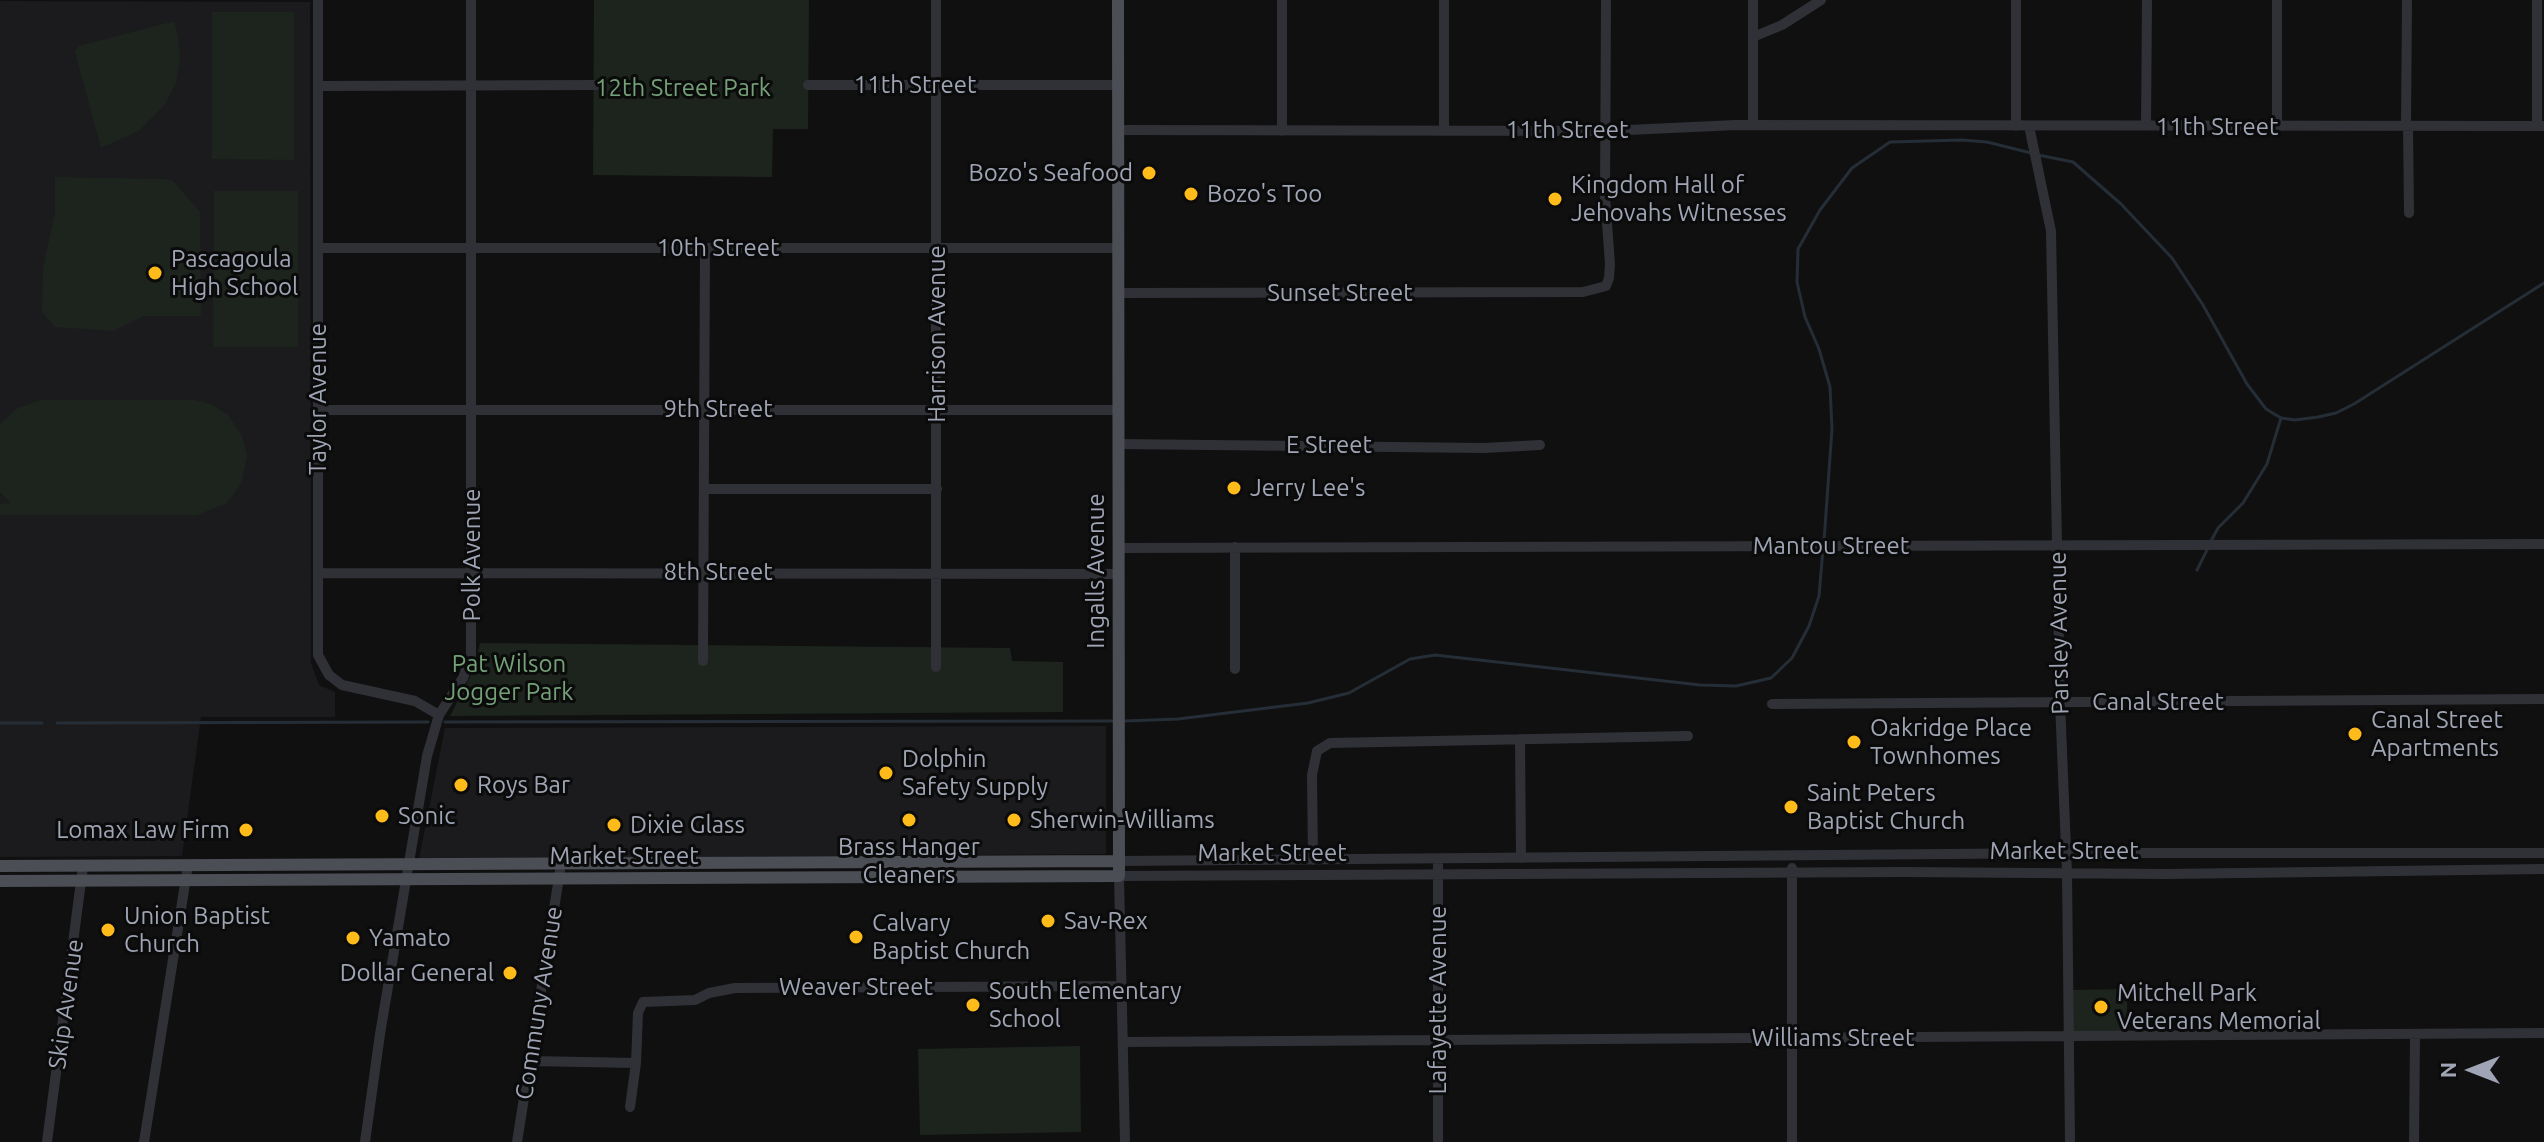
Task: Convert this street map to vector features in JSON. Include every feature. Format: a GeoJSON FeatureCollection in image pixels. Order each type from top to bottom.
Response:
{"type":"FeatureCollection","features":[{"type":"Feature","properties":{"kind":"main road","name":"Ingalls Avenue"},"geometry":{"type":"LineString","coordinates":[[1118,0],[1119,876]]}},
{"type":"Feature","properties":{"kind":"main road","name":"Market Street"},"geometry":{"type":"LineString","coordinates":[[0,866],[1119,861]]}},
{"type":"Feature","properties":{"kind":"main road","name":"Market Street"},"geometry":{"type":"LineString","coordinates":[[0,881],[1119,876]]}},
{"type":"Feature","properties":{"kind":"street","name":"Taylor Avenue"},"geometry":{"type":"LineString","coordinates":[[318,0],[318,649],[321,664],[342,685],[415,701],[439,715]]}},
{"type":"Feature","properties":{"kind":"street","name":"Polk Avenue"},"geometry":{"type":"LineString","coordinates":[[365,1142],[427,756],[439,715],[469,665],[472,642],[471,0]]}},
{"type":"Feature","properties":{"kind":"street","name":"Harrison Avenue"},"geometry":{"type":"LineString","coordinates":[[936,0],[936,667]]}},
{"type":"Feature","properties":{"kind":"street"},"geometry":{"type":"LineString","coordinates":[[1282,0],[1282,131]]}},
{"type":"Feature","properties":{"kind":"street"},"geometry":{"type":"LineString","coordinates":[[1444,0],[1444,131]]}},
{"type":"Feature","properties":{"kind":"street"},"geometry":{"type":"LineString","coordinates":[[1606,0],[1606,131]]}},
{"type":"Feature","properties":{"kind":"street"},"geometry":{"type":"LineString","coordinates":[[1753,0],[1753,125]]}},
{"type":"Feature","properties":{"kind":"street"},"geometry":{"type":"LineString","coordinates":[[1753,37],[1782,25],[1821,0]]}},
{"type":"Feature","properties":{"kind":"street"},"geometry":{"type":"LineString","coordinates":[[2016,0],[2016,126]]}},
{"type":"Feature","properties":{"kind":"street"},"geometry":{"type":"LineString","coordinates":[[2146,126],[2147,0]]}},
{"type":"Feature","properties":{"kind":"street"},"geometry":{"type":"LineString","coordinates":[[2277,0],[2277,127]]}},
{"type":"Feature","properties":{"kind":"street"},"geometry":{"type":"LineString","coordinates":[[2407,0],[2408,208]]}},
{"type":"Feature","properties":{"kind":"street"},"geometry":{"type":"LineString","coordinates":[[2537,0],[2540,126]]}},
{"type":"Feature","properties":{"kind":"street"},"geometry":{"type":"LineString","coordinates":[[318,86],[596,85]]}},
{"type":"Feature","properties":{"kind":"street","name":"11th Street"},"geometry":{"type":"LineString","coordinates":[[808,85],[1118,85]]}},
{"type":"Feature","properties":{"kind":"street","name":"11th Street"},"geometry":{"type":"LineString","coordinates":[[1118,130],[1606,131],[1753,125],[1895,132],[2016,126],[2540,126]]}},
{"type":"Feature","properties":{"kind":"street","name":"Parsley Avenue"},"geometry":{"type":"LineString","coordinates":[[2029,126],[2051,231],[2060,702],[2067,873],[2070,1142]]}},
{"type":"Feature","properties":{"kind":"street","name":"Sunset Street"},"geometry":{"type":"LineString","coordinates":[[1118,293],[1599,290],[1608,283],[1610,264],[1605,212],[1606,131]]}},
{"type":"Feature","properties":{"kind":"street","name":"10th Street"},"geometry":{"type":"LineString","coordinates":[[318,248],[1118,248]]}},
{"type":"Feature","properties":{"kind":"street"},"geometry":{"type":"LineString","coordinates":[[703,661],[705,248]]}},
{"type":"Feature","properties":{"kind":"street","name":"9th Street"},"geometry":{"type":"LineString","coordinates":[[319,410],[1118,410]]}},
{"type":"Feature","properties":{"kind":"street","name":"E Street"},"geometry":{"type":"LineString","coordinates":[[1118,444],[1484,448],[1540,445]]}},
{"type":"Feature","properties":{"kind":"street"},"geometry":{"type":"LineString","coordinates":[[705,489],[937,489]]}},
{"type":"Feature","properties":{"kind":"street","name":"Mantou Street"},"geometry":{"type":"LineString","coordinates":[[1118,548],[2544,544]]}},
{"type":"Feature","properties":{"kind":"street"},"geometry":{"type":"LineString","coordinates":[[1235,547],[1235,669]]}},
{"type":"Feature","properties":{"kind":"street","name":"8th Street"},"geometry":{"type":"LineString","coordinates":[[318,573],[1118,574]]}},
{"type":"Feature","properties":{"kind":"street","name":"Canal Street"},"geometry":{"type":"LineString","coordinates":[[1772,704],[2544,699]]}},
{"type":"Feature","properties":{"kind":"street"},"geometry":{"type":"LineString","coordinates":[[1313,860],[1312,775],[1317,751],[1330,743],[1688,736]]}},
{"type":"Feature","properties":{"kind":"street"},"geometry":{"type":"LineString","coordinates":[[1520,739],[1521,858]]}},
{"type":"Feature","properties":{"kind":"street","name":"Market Street"},"geometry":{"type":"LineString","coordinates":[[1119,861],[2065,853],[2544,853]]}},
{"type":"Feature","properties":{"kind":"street"},"geometry":{"type":"LineString","coordinates":[[1791,857],[1792,1142]]}},
{"type":"Feature","properties":{"kind":"street","name":"Lafayette Avenue"},"geometry":{"type":"LineString","coordinates":[[1438,859],[1438,1142]]}},
{"type":"Feature","properties":{"kind":"street","name":"Communy Avenue"},"geometry":{"type":"LineString","coordinates":[[517,1142],[561,864]]}},
{"type":"Feature","properties":{"kind":"street"},"geometry":{"type":"LineString","coordinates":[[144,1142],[188,865]]}},
{"type":"Feature","properties":{"kind":"street","name":"Skip Avenue"},"geometry":{"type":"LineString","coordinates":[[47,1142],[83,866]]}},
{"type":"Feature","properties":{"kind":"street","name":"Market Street"},"geometry":{"type":"LineString","coordinates":[[1119,876],[2544,869]]}},
{"type":"Feature","properties":{"kind":"street","name":"Ingalls Avenue"},"geometry":{"type":"LineString","coordinates":[[1119,876],[1125,1142]]}},
{"type":"Feature","properties":{"kind":"street","name":"Weaver Street"},"geometry":{"type":"LineString","coordinates":[[636,1063],[638,1013],[643,1002],[689,1000],[735,988],[1121,986]]}},
{"type":"Feature","properties":{"kind":"street","name":"Williams Street"},"geometry":{"type":"LineString","coordinates":[[1123,1042],[2544,1033]]}},
{"type":"Feature","properties":{"kind":"street"},"geometry":{"type":"LineString","coordinates":[[2414,1142],[2415,1034]]}},
{"type":"Feature","properties":{"kind":"street"},"geometry":{"type":"LineString","coordinates":[[530,1061],[636,1063],[630,1107]]}},
{"type":"Feature","properties":{"kind":"shaded area","name":"Pascagoula High School"},"geometry":{"type":"Polygon","coordinates":[[[0,1],[310,2],[311,663],[319,685],[335,692],[335,717],[201,717],[182,856],[0,857],[0,1]]]}},
{"type":"Feature","properties":{"kind":"shaded area"},"geometry":{"type":"Polygon","coordinates":[[[1106,726],[1106,854],[419,859],[445,728],[1106,726]]]}},
{"type":"Feature","properties":{"kind":"green space","name":"12th Street Park"},"geometry":{"type":"Polygon","coordinates":[[[594,0],[809,0],[808,129],[773,129],[772,177],[593,175],[594,0]]]}},
{"type":"Feature","properties":{"kind":"green space"},"geometry":{"type":"Polygon","coordinates":[[[212,12],[294,12],[294,160],[212,159],[212,12]]]}},
{"type":"Feature","properties":{"kind":"green space"},"geometry":{"type":"Polygon","coordinates":[[[174,21],[180,59],[176,82],[166,103],[139,131],[101,148],[75,52],[79,46],[174,21]]]}},
{"type":"Feature","properties":{"kind":"green space"},"geometry":{"type":"Polygon","coordinates":[[[55,177],[173,181],[200,212],[201,316],[144,316],[113,331],[55,327],[42,312],[43,269],[55,212],[55,177]]]}},
{"type":"Feature","properties":{"kind":"green space"},"geometry":{"type":"Polygon","coordinates":[[[214,191],[298,191],[298,347],[213,347],[214,191]]]}},
{"type":"Feature","properties":{"kind":"green space"},"geometry":{"type":"Polygon","coordinates":[[[41,400],[193,400],[211,404],[228,415],[242,436],[247,455],[242,480],[225,504],[197,515],[0,515],[0,504],[11,503],[0,492],[0,424],[18,408],[41,400]]]}},
{"type":"Feature","properties":{"kind":"green space","name":"Pat Wilson Jogger Park"},"geometry":{"type":"Polygon","coordinates":[[[480,643],[1010,648],[1012,661],[1063,662],[1063,712],[450,716],[475,667],[480,643]]]}},
{"type":"Feature","properties":{"kind":"green space"},"geometry":{"type":"Polygon","coordinates":[[[2127,989],[2127,1033],[2072,1033],[2072,990],[2127,989]]]}},
{"type":"Feature","properties":{"kind":"green space"},"geometry":{"type":"Polygon","coordinates":[[[1080,1046],[1081,1132],[920,1135],[918,1049],[1080,1046]]]}},
{"type":"Feature","properties":{"kind":"waterway"},"geometry":{"type":"LineString","coordinates":[[1824,541],[1832,429],[1830,387],[1819,349],[1805,317],[1797,282],[1798,249],[1820,210],[1852,168],[1890,142],[1962,140],[1987,142],[2031,153]]}},
{"type":"Feature","properties":{"kind":"waterway"},"geometry":{"type":"LineString","coordinates":[[2038,155],[2073,162],[2121,204],[2172,258],[2203,305],[2247,384],[2266,409],[2281,418],[2318,417],[2354,404],[2544,283]]}},
{"type":"Feature","properties":{"kind":"waterway"},"geometry":{"type":"LineString","coordinates":[[2211,541],[2218,528],[2243,503],[2267,464],[2281,418]]}},
{"type":"Feature","properties":{"kind":"waterway"},"geometry":{"type":"LineString","coordinates":[[2197,570],[2208,548]]}},
{"type":"Feature","properties":{"kind":"waterway"},"geometry":{"type":"LineString","coordinates":[[1125,721],[1178,719],[1308,703],[1349,693],[1410,659],[1435,655],[1700,685],[1736,686],[1771,678],[1792,658],[1809,626],[1819,596],[1823,549]]}},
{"type":"Feature","properties":{"kind":"waterway"},"geometry":{"type":"LineString","coordinates":[[445,722],[1117,721]]}},
{"type":"Feature","properties":{"kind":"waterway"},"geometry":{"type":"LineString","coordinates":[[57,723],[428,722]]}},
{"type":"Feature","properties":{"kind":"waterway"},"geometry":{"type":"LineString","coordinates":[[0,723],[42,723]]}},
{"type":"Feature","properties":{"kind":"place","name":"Bozo's Seafood"},"geometry":{"type":"Point","coordinates":[1149,173]}},
{"type":"Feature","properties":{"kind":"place","name":"Bozo's Too"},"geometry":{"type":"Point","coordinates":[1191,194]}},
{"type":"Feature","properties":{"kind":"place","name":"Kingdom Hall of Jehovahs Witnesses"},"geometry":{"type":"Point","coordinates":[1555,199]}},
{"type":"Feature","properties":{"kind":"place","name":"Pascagoula High School"},"geometry":{"type":"Point","coordinates":[155,273]}},
{"type":"Feature","properties":{"kind":"place","name":"Jerry Lee's"},"geometry":{"type":"Point","coordinates":[1234,488]}},
{"type":"Feature","properties":{"kind":"place","name":"Canal Street Apartments"},"geometry":{"type":"Point","coordinates":[2355,734]}},
{"type":"Feature","properties":{"kind":"place","name":"Oakridge Place Townhomes"},"geometry":{"type":"Point","coordinates":[1854,742]}},
{"type":"Feature","properties":{"kind":"place","name":"Dolphin Safety Supply"},"geometry":{"type":"Point","coordinates":[886,773]}},
{"type":"Feature","properties":{"kind":"place","name":"Roys Bar"},"geometry":{"type":"Point","coordinates":[461,785]}},
{"type":"Feature","properties":{"kind":"place","name":"Saint Peters Baptist Church"},"geometry":{"type":"Point","coordinates":[1791,807]}},
{"type":"Feature","properties":{"kind":"place","name":"Sonic"},"geometry":{"type":"Point","coordinates":[382,816]}},
{"type":"Feature","properties":{"kind":"place","name":"Brass Hanger Cleaners"},"geometry":{"type":"Point","coordinates":[909,820]}},
{"type":"Feature","properties":{"kind":"place","name":"Sherwin-Williams"},"geometry":{"type":"Point","coordinates":[1014,820]}},
{"type":"Feature","properties":{"kind":"place","name":"Dixie Glass"},"geometry":{"type":"Point","coordinates":[614,825]}},
{"type":"Feature","properties":{"kind":"place","name":"Lomax Law Firm"},"geometry":{"type":"Point","coordinates":[246,830]}},
{"type":"Feature","properties":{"kind":"place","name":"Sav-Rex"},"geometry":{"type":"Point","coordinates":[1048,921]}},
{"type":"Feature","properties":{"kind":"place","name":"Union Baptist Church"},"geometry":{"type":"Point","coordinates":[108,930]}},
{"type":"Feature","properties":{"kind":"place","name":"Calvary Baptist Church"},"geometry":{"type":"Point","coordinates":[856,937]}},
{"type":"Feature","properties":{"kind":"place","name":"Yamato"},"geometry":{"type":"Point","coordinates":[353,938]}},
{"type":"Feature","properties":{"kind":"place","name":"Dollar General"},"geometry":{"type":"Point","coordinates":[510,973]}},
{"type":"Feature","properties":{"kind":"place","name":"South Elementary School"},"geometry":{"type":"Point","coordinates":[973,1005]}},
{"type":"Feature","properties":{"kind":"place","name":"Mitchell Park Veterans Memorial"},"geometry":{"type":"Point","coordinates":[2101,1007]}}]}
